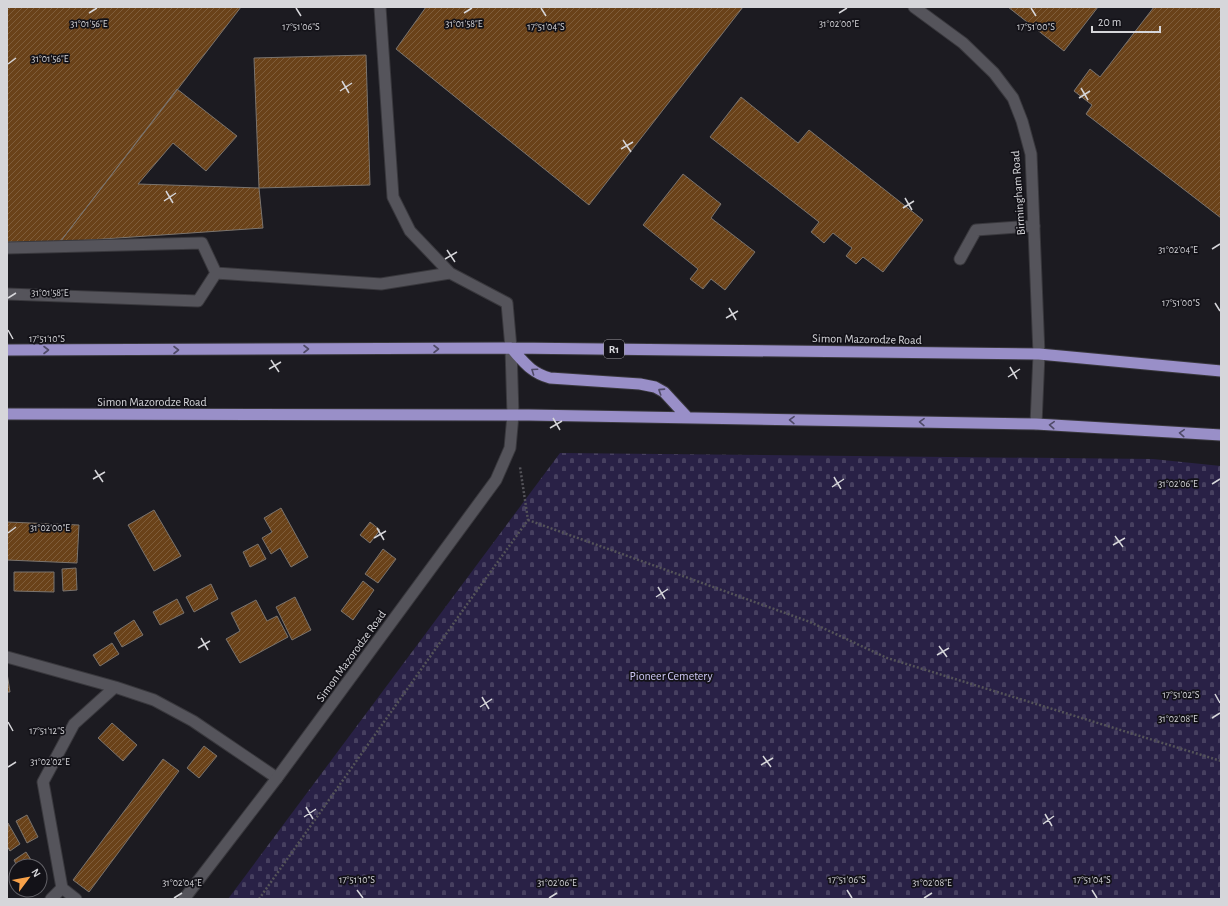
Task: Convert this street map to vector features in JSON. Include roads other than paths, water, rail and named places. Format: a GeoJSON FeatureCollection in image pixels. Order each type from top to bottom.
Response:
{"type":"FeatureCollection","features":[{"type":"Feature","properties":{"kind":"highway","name":"Simon Mazorodze Road"},"geometry":{"type":"LineString","coordinates":[[7,350],[511,348],[1038,354],[1221,371]]}},
{"type":"Feature","properties":{"kind":"highway"},"geometry":{"type":"LineString","coordinates":[[511,348],[530,369],[540,376],[640,384],[655,387],[664,392],[688,418]]}},
{"type":"Feature","properties":{"kind":"highway","name":"Simon Mazorodze Road"},"geometry":{"type":"LineString","coordinates":[[7,414],[513,415],[1036,424],[1221,436]]}},
{"type":"Feature","properties":{"kind":"street"},"geometry":{"type":"LineString","coordinates":[[380,7],[393,197],[410,231],[450,273],[507,302],[511,348]]}},
{"type":"Feature","properties":{"kind":"street","name":"Birmingham Road"},"geometry":{"type":"LineString","coordinates":[[914,7],[963,43],[994,73],[1012,98],[1022,121],[1031,154],[1038,354],[1036,424]]}},
{"type":"Feature","properties":{"kind":"street"},"geometry":{"type":"LineString","coordinates":[[960,259],[976,230],[1034,226]]}},
{"type":"Feature","properties":{"kind":"street"},"geometry":{"type":"LineString","coordinates":[[7,248],[202,243],[216,274]]}},
{"type":"Feature","properties":{"kind":"street"},"geometry":{"type":"LineString","coordinates":[[216,274],[381,284],[450,273]]}},
{"type":"Feature","properties":{"kind":"street"},"geometry":{"type":"LineString","coordinates":[[7,294],[198,301],[216,274]]}},
{"type":"Feature","properties":{"kind":"street","name":"Simon Mazorodze Road"},"geometry":{"type":"LineString","coordinates":[[184,899],[277,778],[496,480],[510,448],[513,415],[511,348]]}},
{"type":"Feature","properties":{"kind":"street"},"geometry":{"type":"LineString","coordinates":[[7,657],[115,687],[154,700],[193,721],[277,778]]}},
{"type":"Feature","properties":{"kind":"street"},"geometry":{"type":"LineString","coordinates":[[76,899],[62,888],[43,782],[74,724],[115,687]]}},
{"type":"Feature","properties":{"kind":"street"},"geometry":{"type":"LineString","coordinates":[[51,899],[62,888]]}},
{"type":"Feature","properties":{"kind":"park label","name":"Pioneer Cemetery"},"geometry":{"type":"Point","coordinates":[671,676]}}]}
